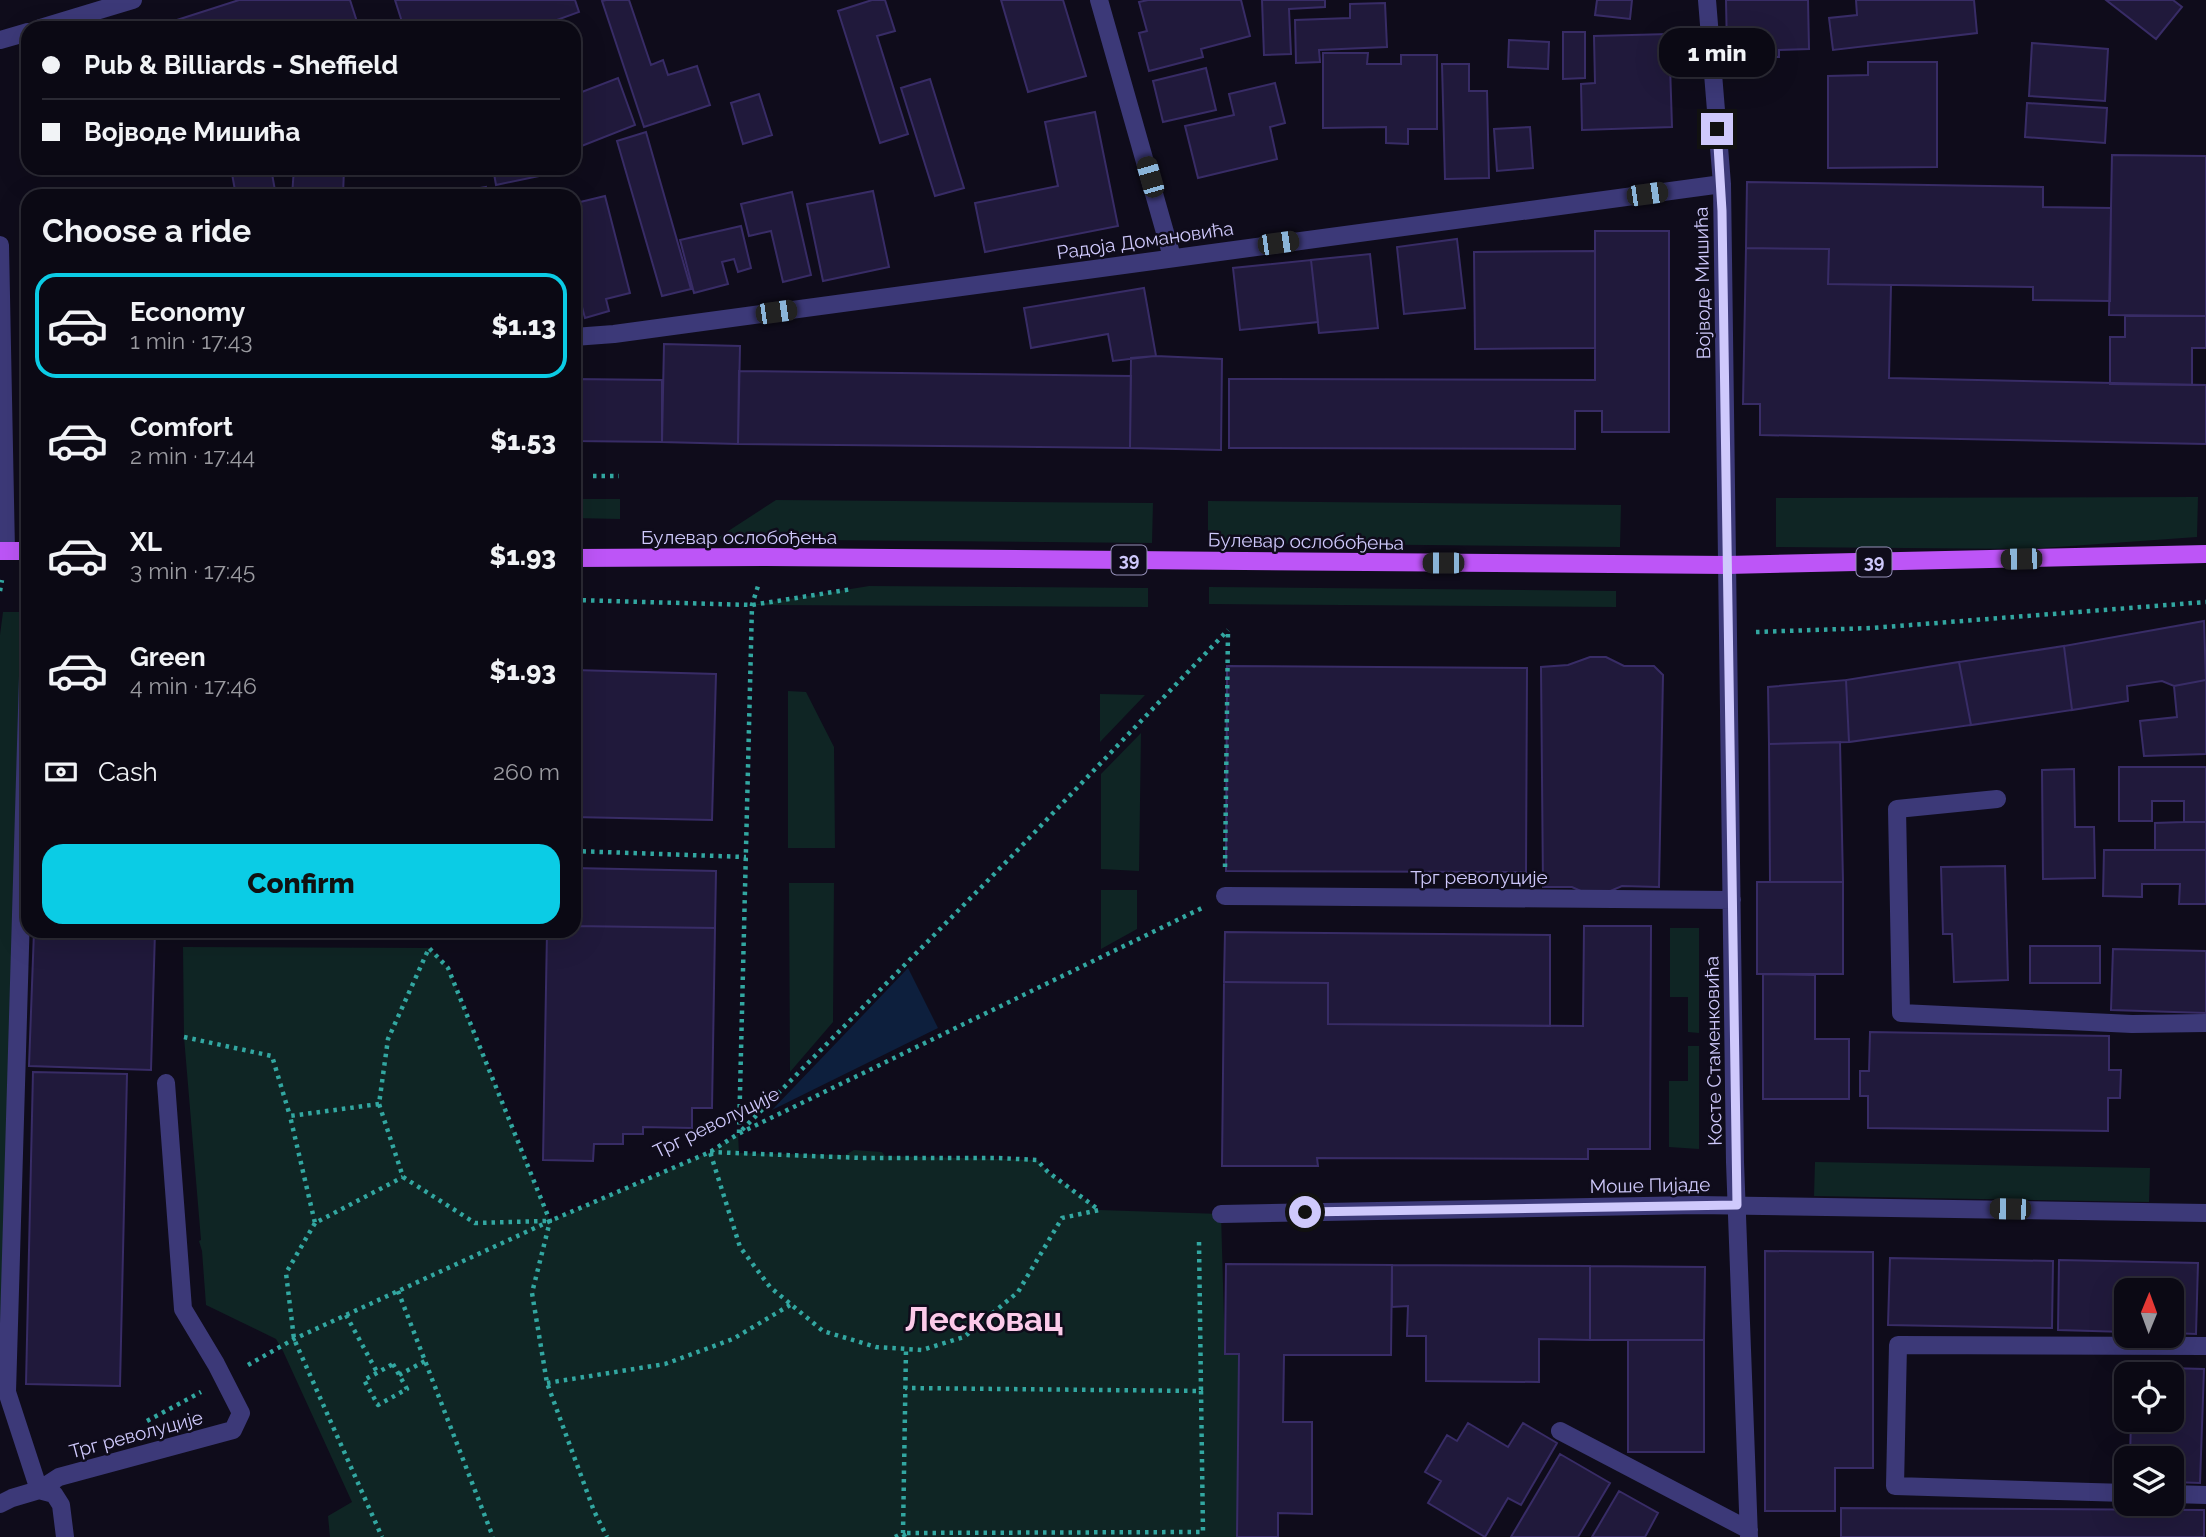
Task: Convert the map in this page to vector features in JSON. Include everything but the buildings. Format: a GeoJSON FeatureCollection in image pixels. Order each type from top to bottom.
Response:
{"type":"FeatureCollection","features":[{"type":"Feature","properties":{"kind":"main road"},"geometry":{"type":"LineString","coordinates":[[3,551],[21,551]]}},
{"type":"Feature","properties":{"kind":"main road","name":"Булевар ослобођења"},"geometry":{"type":"LineString","coordinates":[[581,558],[766,556],[1727,565],[2206,554]]}},
{"type":"Feature","properties":{"kind":"street"},"geometry":{"type":"LineString","coordinates":[[63,21],[133,0]]}},
{"type":"Feature","properties":{"kind":"street"},"geometry":{"type":"LineString","coordinates":[[1099,0],[1172,257]]}},
{"type":"Feature","properties":{"kind":"street","name":"Војводе Мишића"},"geometry":{"type":"LineString","coordinates":[[1707,0],[1721,184],[1727,565]]}},
{"type":"Feature","properties":{"kind":"street"},"geometry":{"type":"LineString","coordinates":[[0,40],[21,34]]}},
{"type":"Feature","properties":{"kind":"street","name":"Радоја Домановића"},"geometry":{"type":"LineString","coordinates":[[581,336],[1721,184]]}},
{"type":"Feature","properties":{"kind":"street"},"geometry":{"type":"LineString","coordinates":[[0,245],[3,551]]}},
{"type":"Feature","properties":{"kind":"street","name":"Косте Стаменковића"},"geometry":{"type":"LineString","coordinates":[[1727,565],[1737,1205],[1749,1533]]}},
{"type":"Feature","properties":{"kind":"street"},"geometry":{"type":"LineString","coordinates":[[1997,799],[1897,809],[1901,1013],[2132,1024],[2206,1023]]}},
{"type":"Feature","properties":{"kind":"street","name":"Трг револуције"},"geometry":{"type":"LineString","coordinates":[[1225,897],[1732,900]]}},
{"type":"Feature","properties":{"kind":"street"},"geometry":{"type":"LineString","coordinates":[[21,915],[7,1392],[39,1490],[54,1494],[61,1505],[65,1537]]}},
{"type":"Feature","properties":{"kind":"street","name":"Трг револуције"},"geometry":{"type":"LineString","coordinates":[[0,1504],[39,1490],[59,1477],[233,1430],[241,1413],[183,1309],[166,1083]]}},
{"type":"Feature","properties":{"kind":"street","name":"Моше Пијаде"},"geometry":{"type":"LineString","coordinates":[[1222,1214],[1737,1205],[2206,1213]]}},
{"type":"Feature","properties":{"kind":"street"},"geometry":{"type":"LineString","coordinates":[[2114,1493],[1895,1486],[1898,1345],[2206,1346]]}},
{"type":"Feature","properties":{"kind":"street"},"geometry":{"type":"LineString","coordinates":[[1560,1431],[1749,1533]]}},
{"type":"Feature","properties":{"kind":"street"},"geometry":{"type":"LineString","coordinates":[[2184,1494],[2206,1495]]}},
{"type":"Feature","properties":{"kind":"path"},"geometry":{"type":"LineString","coordinates":[[593,476],[618,476]]}},
{"type":"Feature","properties":{"kind":"path"},"geometry":{"type":"LineString","coordinates":[[738,1133],[752,605],[766,556]]}},
{"type":"Feature","properties":{"kind":"path"},"geometry":{"type":"LineString","coordinates":[[581,600],[752,605]]}},
{"type":"Feature","properties":{"kind":"path"},"geometry":{"type":"LineString","coordinates":[[1729,634],[1872,628],[2206,603]]}},
{"type":"Feature","properties":{"kind":"path"},"geometry":{"type":"LineString","coordinates":[[738,1133],[1030,837],[1228,630],[1225,897]]}},
{"type":"Feature","properties":{"kind":"path"},"geometry":{"type":"LineString","coordinates":[[581,851],[746,857]]}},
{"type":"Feature","properties":{"kind":"path","name":"Трг револуције"},"geometry":{"type":"LineString","coordinates":[[141,1425],[294,1339],[550,1221],[710,1152],[738,1133],[1225,897]]}},
{"type":"Feature","properties":{"kind":"path"},"geometry":{"type":"LineString","coordinates":[[550,1221],[475,1223],[403,1177],[379,1104],[388,1038],[429,948],[448,968],[550,1221],[532,1293],[547,1383],[594,1511],[607,1537]]}},
{"type":"Feature","properties":{"kind":"path"},"geometry":{"type":"LineString","coordinates":[[184,1037],[272,1056],[290,1116],[315,1223]]}},
{"type":"Feature","properties":{"kind":"path"},"geometry":{"type":"LineString","coordinates":[[290,1116],[379,1104]]}},
{"type":"Feature","properties":{"kind":"path"},"geometry":{"type":"LineString","coordinates":[[710,1152],[862,1158],[1037,1160],[1048,1172],[1099,1210],[1062,1219],[1018,1292],[964,1337],[922,1350],[876,1347],[823,1331],[770,1287],[740,1247],[710,1152]]}},
{"type":"Feature","properties":{"kind":"path"},"geometry":{"type":"LineString","coordinates":[[382,1537],[294,1339],[286,1273],[315,1223],[403,1177]]}},
{"type":"Feature","properties":{"kind":"path"},"geometry":{"type":"LineString","coordinates":[[895,1537],[1203,1534],[1199,1242]]}},
{"type":"Feature","properties":{"kind":"path"},"geometry":{"type":"LineString","coordinates":[[398,1291],[493,1537]]}},
{"type":"Feature","properties":{"kind":"path"},"geometry":{"type":"LineString","coordinates":[[547,1383],[665,1364],[733,1339],[790,1305]]}},
{"type":"Feature","properties":{"kind":"path"},"geometry":{"type":"LineString","coordinates":[[346,1315],[377,1372]]}},
{"type":"Feature","properties":{"kind":"path"},"geometry":{"type":"LineString","coordinates":[[904,1535],[906,1349]]}},
{"type":"Feature","properties":{"kind":"path"},"geometry":{"type":"LineString","coordinates":[[399,1375],[425,1362]]}},
{"type":"Feature","properties":{"kind":"path"},"geometry":{"type":"LineString","coordinates":[[393,1364],[407,1389],[378,1405],[364,1380],[377,1372],[393,1364]]}},
{"type":"Feature","properties":{"kind":"path"},"geometry":{"type":"LineString","coordinates":[[905,1388],[1201,1391]]}},
{"type":"Feature","properties":{"kind":"green space"},"geometry":{"type":"Polygon","coordinates":[[[2198,497],[2197,537],[2029,549],[1776,547],[1776,498],[2198,497]]]}},
{"type":"Feature","properties":{"kind":"green space"},"geometry":{"type":"Polygon","coordinates":[[[581,499],[620,499],[620,519],[581,518],[581,499]]]}},
{"type":"Feature","properties":{"kind":"green space"},"geometry":{"type":"Polygon","coordinates":[[[776,500],[1153,503],[1152,543],[716,539],[776,500]]]}},
{"type":"Feature","properties":{"kind":"green space"},"geometry":{"type":"Polygon","coordinates":[[[1208,501],[1621,505],[1620,547],[1208,543],[1208,501]]]}},
{"type":"Feature","properties":{"kind":"green space"},"geometry":{"type":"Polygon","coordinates":[[[869,586],[1148,588],[1148,607],[752,605],[869,586]]]}},
{"type":"Feature","properties":{"kind":"green space"},"geometry":{"type":"Polygon","coordinates":[[[1209,587],[1616,591],[1616,607],[1209,604],[1209,587]]]}},
{"type":"Feature","properties":{"kind":"green space"},"geometry":{"type":"Polygon","coordinates":[[[3,612],[21,612],[2,1391],[0,1385],[0,635],[3,612]]]}},
{"type":"Feature","properties":{"kind":"green space"},"geometry":{"type":"Polygon","coordinates":[[[788,691],[806,692],[834,747],[835,848],[788,848],[788,691]]]}},
{"type":"Feature","properties":{"kind":"green space"},"geometry":{"type":"Polygon","coordinates":[[[1100,694],[1145,695],[1100,742],[1100,694]]]}},
{"type":"Feature","properties":{"kind":"green space"},"geometry":{"type":"Polygon","coordinates":[[[1141,733],[1139,871],[1101,869],[1101,774],[1141,733]]]}},
{"type":"Feature","properties":{"kind":"green space"},"geometry":{"type":"Polygon","coordinates":[[[789,883],[834,883],[833,1022],[790,1072],[789,883]]]}},
{"type":"Feature","properties":{"kind":"green space"},"geometry":{"type":"Polygon","coordinates":[[[1101,890],[1137,890],[1137,929],[1101,949],[1101,890]]]}},
{"type":"Feature","properties":{"kind":"green space"},"geometry":{"type":"Polygon","coordinates":[[[1670,928],[1699,928],[1699,1033],[1688,1032],[1688,997],[1670,997],[1670,928]]]}},
{"type":"Feature","properties":{"kind":"green space"},"geometry":{"type":"Polygon","coordinates":[[[183,947],[429,948],[448,968],[550,1221],[710,1152],[738,1134],[739,1153],[845,1155],[854,1150],[882,1152],[885,1156],[1037,1160],[1048,1172],[1099,1210],[1221,1214],[1225,1353],[1239,1354],[1237,1537],[330,1537],[328,1516],[352,1502],[283,1351],[276,1339],[206,1305],[184,1037],[183,947]]]}},
{"type":"Feature","properties":{"kind":"green space"},"geometry":{"type":"Polygon","coordinates":[[[1688,1046],[1699,1046],[1699,1149],[1669,1147],[1669,1081],[1688,1081],[1688,1046]]]}},
{"type":"Feature","properties":{"kind":"green space"},"geometry":{"type":"Polygon","coordinates":[[[1815,1162],[2150,1168],[2149,1202],[1814,1196],[1815,1162]]]}},
{"type":"Feature","properties":{"kind":"water"},"geometry":{"type":"Polygon","coordinates":[[[908,968],[938,1028],[772,1110],[908,968]]]}},
{"type":"Feature","properties":{"kind":"district","name":"Лесковац"},"geometry":{"type":"Point","coordinates":[984,1319]}},
{"type":"Feature","properties":{"kind":"route"},"geometry":{"type":"LineString","coordinates":[[1305,1212],[1737,1205],[1722,211],[1717,129]]}}]}
